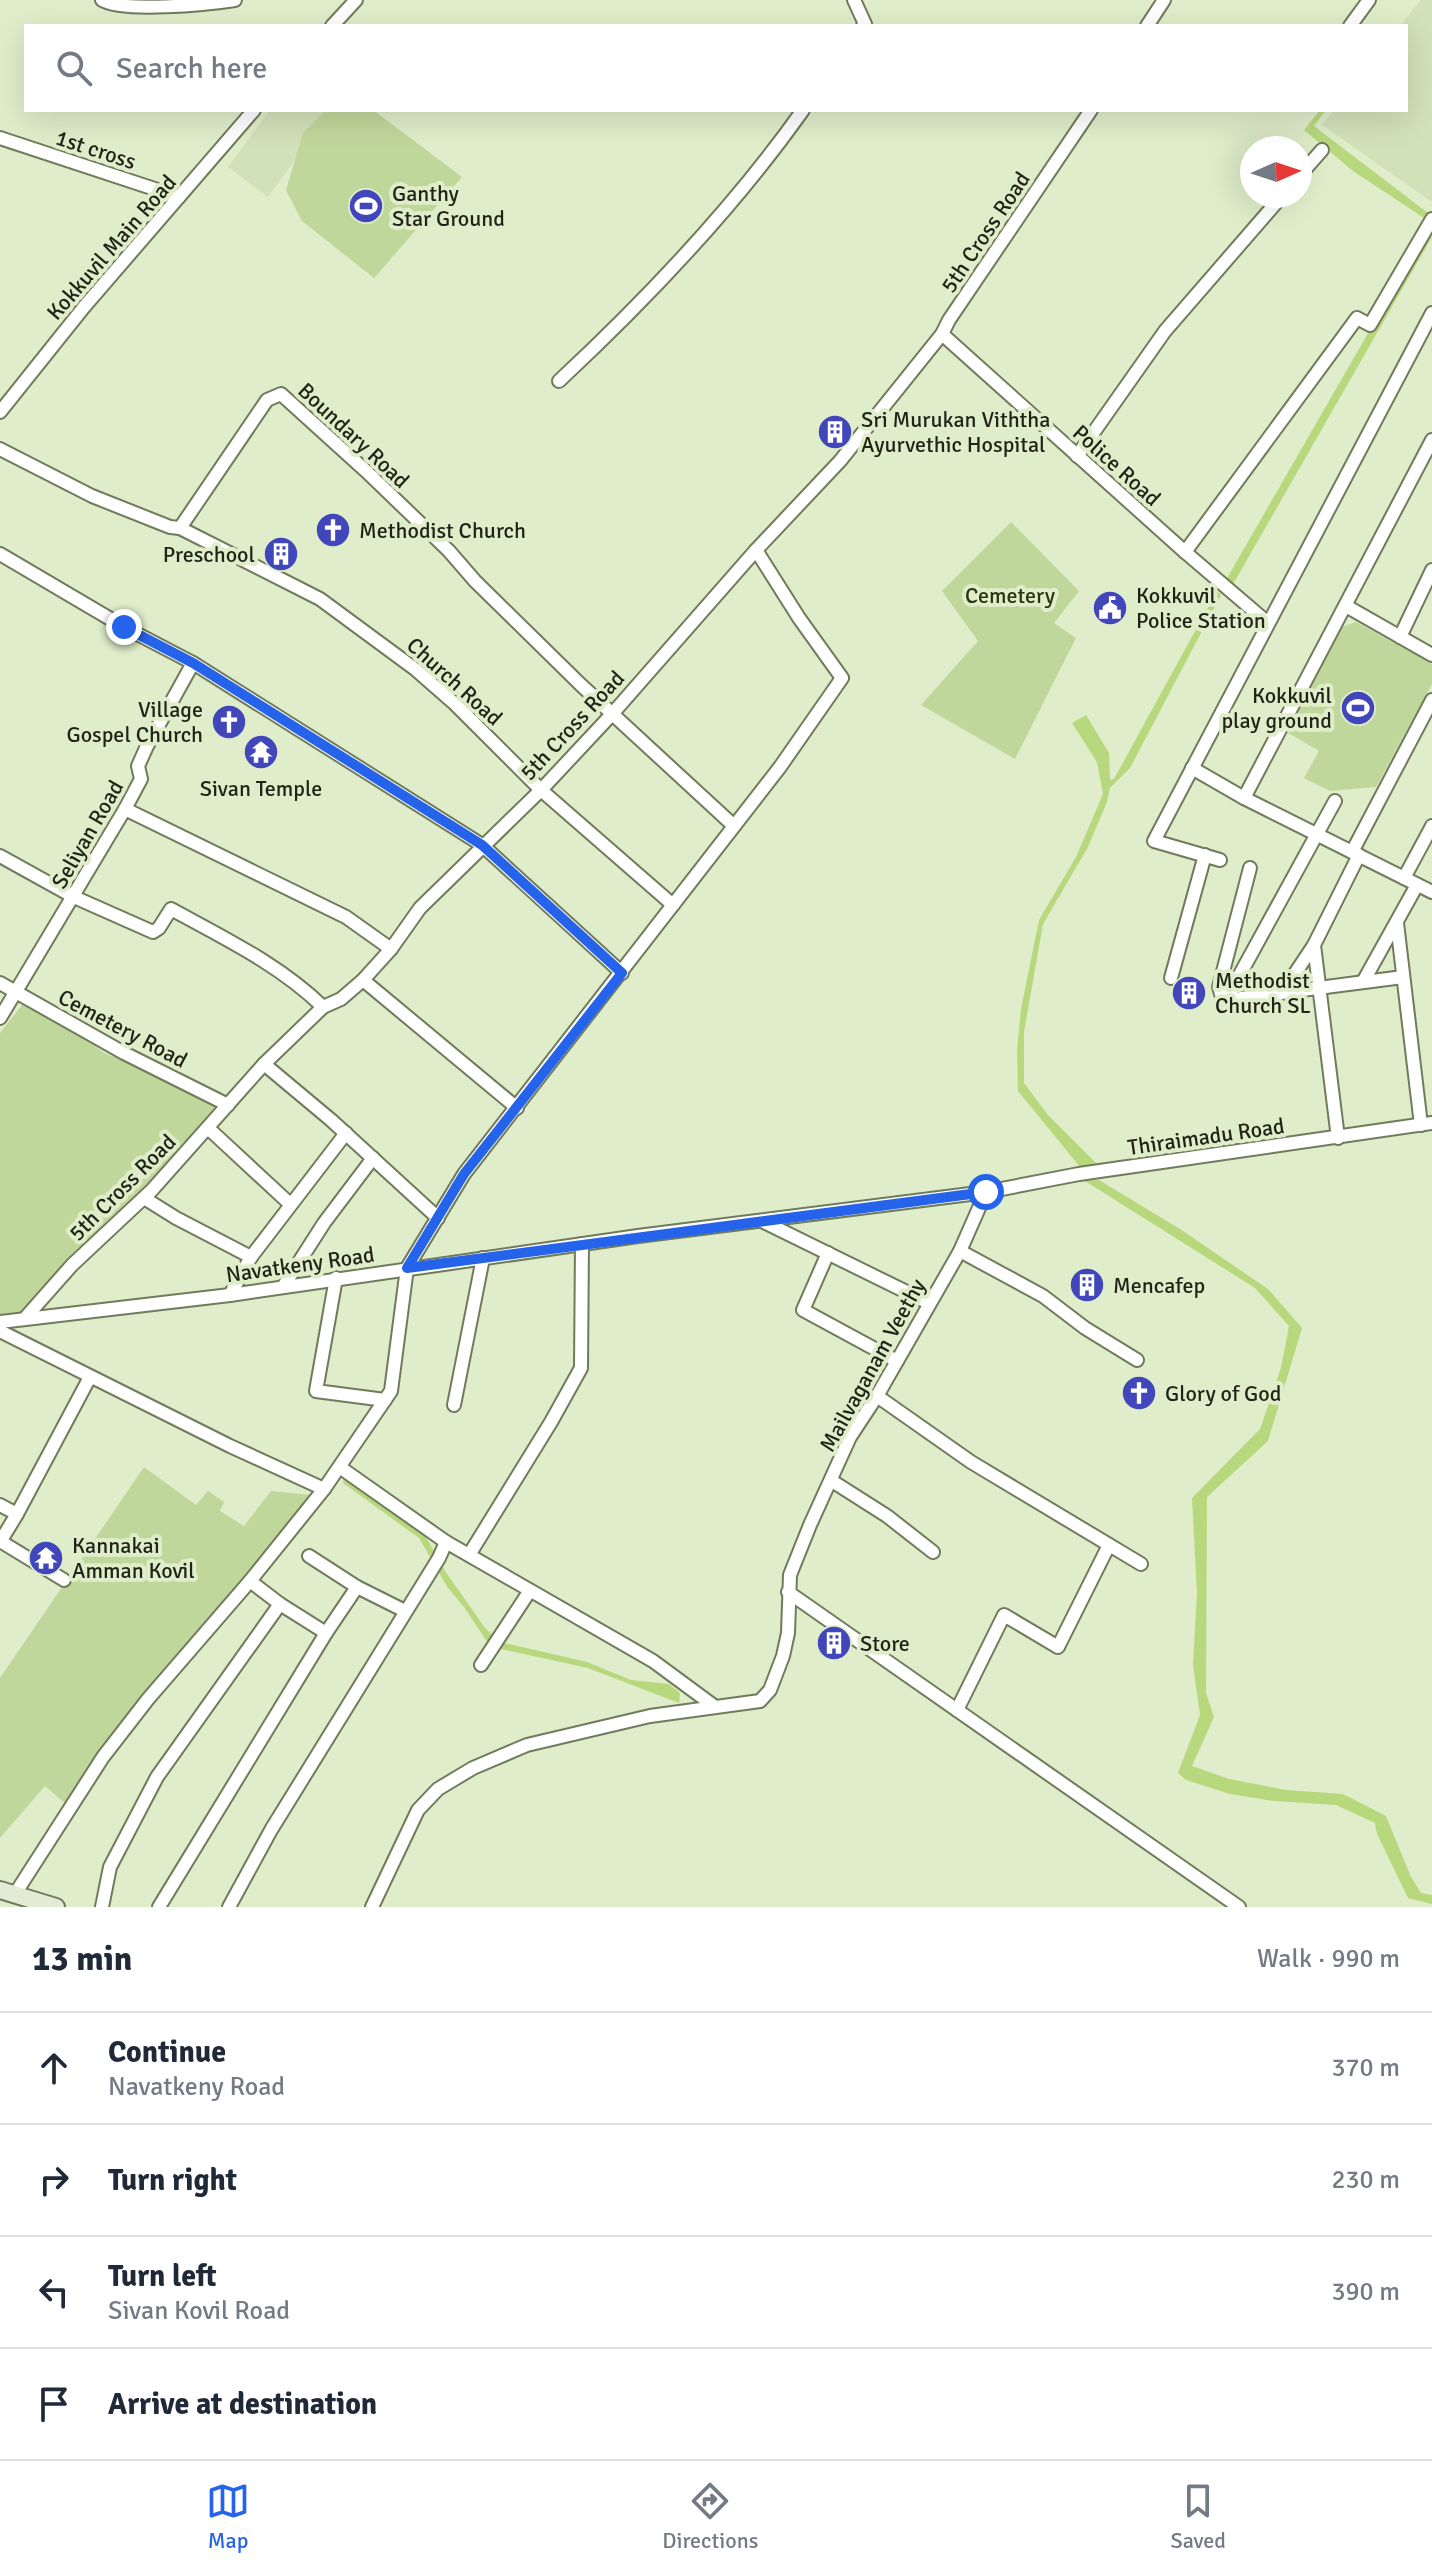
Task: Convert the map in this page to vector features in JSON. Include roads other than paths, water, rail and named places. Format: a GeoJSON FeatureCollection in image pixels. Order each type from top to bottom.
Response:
{"type":"FeatureCollection","features":[{"type":"Feature","properties":{"kind":"main road"},"geometry":{"type":"LineString","coordinates":[[7,1892],[56,1907]]}},
{"type":"Feature","properties":{"kind":"street"},"geometry":{"type":"LineString","coordinates":[[102,0],[128,5],[195,6],[235,0]]}},
{"type":"Feature","properties":{"kind":"street"},"geometry":{"type":"LineString","coordinates":[[334,24],[356,0]]}},
{"type":"Feature","properties":{"kind":"street"},"geometry":{"type":"LineString","coordinates":[[854,0],[865,24]]}},
{"type":"Feature","properties":{"kind":"street"},"geometry":{"type":"LineString","coordinates":[[1148,24],[1164,0]]}},
{"type":"Feature","properties":{"kind":"street"},"geometry":{"type":"LineString","coordinates":[[1351,24],[1369,0]]}},
{"type":"Feature","properties":{"kind":"street","name":"Kokkuvil Main Road"},"geometry":{"type":"LineString","coordinates":[[0,412],[84,307],[252,112]]}},
{"type":"Feature","properties":{"kind":"street"},"geometry":{"type":"LineString","coordinates":[[559,381],[720,219],[802,112]]}},
{"type":"Feature","properties":{"kind":"street","name":"5th Cross Road"},"geometry":{"type":"LineString","coordinates":[[26,1317],[72,1265],[144,1198],[264,1064],[323,1007],[341,999],[363,980],[391,949],[420,908],[541,790],[840,461],[942,334],[1090,112]]}},
{"type":"Feature","properties":{"kind":"street","name":"1st cross"},"geometry":{"type":"LineString","coordinates":[[0,138],[179,197]]}},
{"type":"Feature","properties":{"kind":"street"},"geometry":{"type":"LineString","coordinates":[[1312,161],[1322,150]]}},
{"type":"Feature","properties":{"kind":"street"},"geometry":{"type":"LineString","coordinates":[[1077,456],[1165,331],[1272,208]]}},
{"type":"Feature","properties":{"kind":"street"},"geometry":{"type":"LineString","coordinates":[[1185,552],[1357,318],[1370,325],[1432,219]]}},
{"type":"Feature","properties":{"kind":"street"},"geometry":{"type":"LineString","coordinates":[[1220,860],[1154,841],[1432,313]]}},
{"type":"Feature","properties":{"kind":"street","name":"Police Road"},"geometry":{"type":"LineString","coordinates":[[942,334],[1268,623]]}},
{"type":"Feature","properties":{"kind":"street","name":"Boundary Road"},"geometry":{"type":"LineString","coordinates":[[180,528],[267,400],[281,394],[449,551],[530,636],[734,826]]}},
{"type":"Feature","properties":{"kind":"street"},"geometry":{"type":"LineString","coordinates":[[1244,798],[1432,440]]}},
{"type":"Feature","properties":{"kind":"street"},"geometry":{"type":"LineString","coordinates":[[0,449],[92,496],[170,527],[180,528]]}},
{"type":"Feature","properties":{"kind":"street","name":"Church Road"},"geometry":{"type":"LineString","coordinates":[[180,528],[284,579],[348,618],[415,669],[455,704],[541,790],[673,905]]}},
{"type":"Feature","properties":{"kind":"street"},"geometry":{"type":"LineString","coordinates":[[7,1892],[148,1699],[250,1581],[341,1468],[391,1391],[407,1268],[464,1174],[780,767],[842,678],[756,550]]}},
{"type":"Feature","properties":{"kind":"street"},"geometry":{"type":"LineString","coordinates":[[0,554],[124,627],[193,663],[482,845],[622,973]]}},
{"type":"Feature","properties":{"kind":"street"},"geometry":{"type":"LineString","coordinates":[[1400,637],[1432,570]]}},
{"type":"Feature","properties":{"kind":"street"},"geometry":{"type":"LineString","coordinates":[[1346,606],[1432,655]]}},
{"type":"Feature","properties":{"kind":"street","name":"Seliyan Road"},"geometry":{"type":"LineString","coordinates":[[0,1018],[125,809],[141,779],[138,766],[147,746],[193,663]]}},
{"type":"Feature","properties":{"kind":"street"},"geometry":{"type":"LineString","coordinates":[[1282,993],[1314,945],[1432,700]]}},
{"type":"Feature","properties":{"kind":"street"},"geometry":{"type":"LineString","coordinates":[[1192,768],[1244,798],[1432,892]]}},
{"type":"Feature","properties":{"kind":"street"},"geometry":{"type":"LineString","coordinates":[[1226,1000],[1335,801]]}},
{"type":"Feature","properties":{"kind":"street"},"geometry":{"type":"LineString","coordinates":[[125,809],[346,917],[391,949]]}},
{"type":"Feature","properties":{"kind":"street"},"geometry":{"type":"LineString","coordinates":[[1404,878],[1432,826]]}},
{"type":"Feature","properties":{"kind":"street"},"geometry":{"type":"LineString","coordinates":[[1171,978],[1205,855]]}},
{"type":"Feature","properties":{"kind":"street"},"geometry":{"type":"LineString","coordinates":[[0,856],[74,897],[153,932],[171,909],[300,984],[323,1007]]}},
{"type":"Feature","properties":{"kind":"street"},"geometry":{"type":"LineString","coordinates":[[1250,868],[1219,987],[1226,1000],[1403,977]]}},
{"type":"Feature","properties":{"kind":"street"},"geometry":{"type":"LineString","coordinates":[[1363,982],[1417,885]]}},
{"type":"Feature","properties":{"kind":"street"},"geometry":{"type":"LineString","coordinates":[[1397,923],[1427,1124]]}},
{"type":"Feature","properties":{"kind":"street"},"geometry":{"type":"LineString","coordinates":[[1314,945],[1338,1138]]}},
{"type":"Feature","properties":{"kind":"street"},"geometry":{"type":"LineString","coordinates":[[363,980],[517,1108]]}},
{"type":"Feature","properties":{"kind":"street","name":"Cemetery Road"},"geometry":{"type":"LineString","coordinates":[[0,983],[124,1053],[228,1105]]}},
{"type":"Feature","properties":{"kind":"street"},"geometry":{"type":"LineString","coordinates":[[264,1064],[346,1133],[438,1218]]}},
{"type":"Feature","properties":{"kind":"street","name":"Thiraimadu Road"},"geometry":{"type":"LineString","coordinates":[[986,1192],[1079,1174],[1427,1124]]}},
{"type":"Feature","properties":{"kind":"street"},"geometry":{"type":"LineString","coordinates":[[208,1128],[290,1204]]}},
{"type":"Feature","properties":{"kind":"street"},"geometry":{"type":"LineString","coordinates":[[230,1295],[251,1257],[346,1133]]}},
{"type":"Feature","properties":{"kind":"street"},"geometry":{"type":"LineString","coordinates":[[283,1287],[324,1223],[373,1158]]}},
{"type":"Feature","properties":{"kind":"street","name":"Navatkeny Road"},"geometry":{"type":"LineString","coordinates":[[0,1322],[230,1295],[582,1244],[986,1192]]}},
{"type":"Feature","properties":{"kind":"street","name":"Mailvaganam Veethy"},"geometry":{"type":"LineString","coordinates":[[372,1907],[418,1810],[438,1789],[473,1768],[527,1745],[650,1716],[760,1701],[770,1690],[788,1633],[790,1575],[810,1525],[850,1437],[960,1251],[986,1192]]}},
{"type":"Feature","properties":{"kind":"street"},"geometry":{"type":"LineString","coordinates":[[144,1198],[251,1257]]}},
{"type":"Feature","properties":{"kind":"street"},"geometry":{"type":"LineString","coordinates":[[764,1222],[929,1303]]}},
{"type":"Feature","properties":{"kind":"street"},"geometry":{"type":"LineString","coordinates":[[469,1555],[581,1368],[582,1244]]}},
{"type":"Feature","properties":{"kind":"street"},"geometry":{"type":"LineString","coordinates":[[960,1251],[1043,1296],[1085,1328],[1137,1360]]}},
{"type":"Feature","properties":{"kind":"street"},"geometry":{"type":"LineString","coordinates":[[828,1253],[803,1310],[897,1361]]}},
{"type":"Feature","properties":{"kind":"street"},"geometry":{"type":"LineString","coordinates":[[454,1405],[483,1258]]}},
{"type":"Feature","properties":{"kind":"street"},"geometry":{"type":"LineString","coordinates":[[336,1278],[316,1391],[385,1400]]}},
{"type":"Feature","properties":{"kind":"street"},"geometry":{"type":"LineString","coordinates":[[0,1331],[324,1489]]}},
{"type":"Feature","properties":{"kind":"street"},"geometry":{"type":"LineString","coordinates":[[64,1580],[0,1542],[90,1377]]}},
{"type":"Feature","properties":{"kind":"street"},"geometry":{"type":"LineString","coordinates":[[877,1396],[971,1462],[1141,1564]]}},
{"type":"Feature","properties":{"kind":"street"},"geometry":{"type":"LineString","coordinates":[[341,1468],[446,1542],[653,1661],[714,1706]]}},
{"type":"Feature","properties":{"kind":"street"},"geometry":{"type":"LineString","coordinates":[[832,1481],[887,1516],[933,1552]]}},
{"type":"Feature","properties":{"kind":"street"},"geometry":{"type":"LineString","coordinates":[[0,1505],[17,1514]]}},
{"type":"Feature","properties":{"kind":"street"},"geometry":{"type":"LineString","coordinates":[[229,1907],[271,1830],[446,1542]]}},
{"type":"Feature","properties":{"kind":"street"},"geometry":{"type":"LineString","coordinates":[[957,1710],[1004,1615],[1058,1647],[1109,1545]]}},
{"type":"Feature","properties":{"kind":"street"},"geometry":{"type":"LineString","coordinates":[[309,1556],[357,1587],[405,1611]]}},
{"type":"Feature","properties":{"kind":"street"},"geometry":{"type":"LineString","coordinates":[[250,1581],[326,1633]]}},
{"type":"Feature","properties":{"kind":"street"},"geometry":{"type":"LineString","coordinates":[[159,1907],[357,1587]]}},
{"type":"Feature","properties":{"kind":"street"},"geometry":{"type":"LineString","coordinates":[[481,1665],[529,1592]]}},
{"type":"Feature","properties":{"kind":"street"},"geometry":{"type":"LineString","coordinates":[[788,1592],[1239,1907]]}},
{"type":"Feature","properties":{"kind":"street"},"geometry":{"type":"LineString","coordinates":[[102,1907],[110,1867],[157,1777],[280,1604]]}},
{"type":"Feature","properties":{"kind":"place","name":"Ganthy Star Ground"},"geometry":{"type":"Point","coordinates":[366,206]}},
{"type":"Feature","properties":{"kind":"place","name":"Sri Murukan Viththa Ayurvethic Hospital"},"geometry":{"type":"Point","coordinates":[835,432]}},
{"type":"Feature","properties":{"kind":"place","name":"Methodist Church"},"geometry":{"type":"Point","coordinates":[333,530]}},
{"type":"Feature","properties":{"kind":"place","name":"Preschool"},"geometry":{"type":"Point","coordinates":[281,554]}},
{"type":"Feature","properties":{"kind":"place","name":"Kokkuvil Police Station"},"geometry":{"type":"Point","coordinates":[1110,608]}},
{"type":"Feature","properties":{"kind":"place","name":"Kokkuvil play ground"},"geometry":{"type":"Point","coordinates":[1358,708]}},
{"type":"Feature","properties":{"kind":"place","name":"Village Gospel Church"},"geometry":{"type":"Point","coordinates":[229,722]}},
{"type":"Feature","properties":{"kind":"place","name":"Sivan Temple"},"geometry":{"type":"Point","coordinates":[261,752]}},
{"type":"Feature","properties":{"kind":"place","name":"Methodist Church SL"},"geometry":{"type":"Point","coordinates":[1189,993]}},
{"type":"Feature","properties":{"kind":"place","name":"Mencafep"},"geometry":{"type":"Point","coordinates":[1087,1285]}},
{"type":"Feature","properties":{"kind":"place","name":"Glory of God"},"geometry":{"type":"Point","coordinates":[1139,1393]}},
{"type":"Feature","properties":{"kind":"place","name":"Kannakai Amman Kovil"},"geometry":{"type":"Point","coordinates":[46,1558]}},
{"type":"Feature","properties":{"kind":"place","name":"Store"},"geometry":{"type":"Point","coordinates":[834,1643]}},
{"type":"Feature","properties":{"kind":"park label","name":"Cemetery"},"geometry":{"type":"Point","coordinates":[1010,595]}}]}
